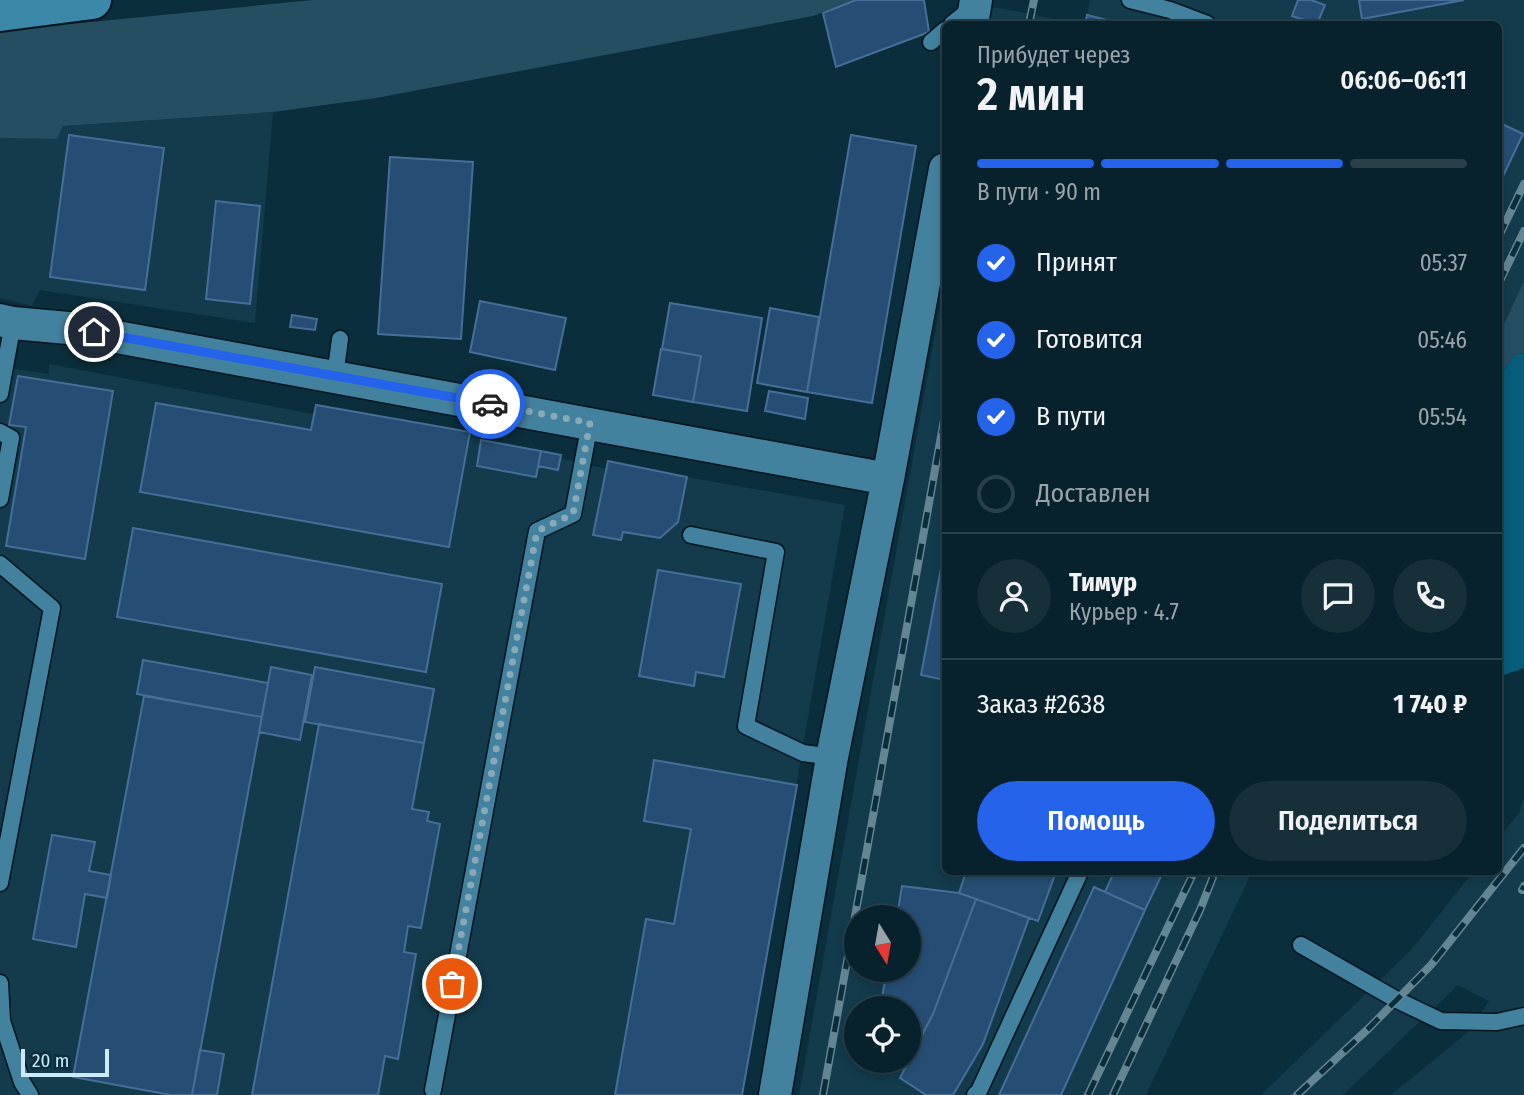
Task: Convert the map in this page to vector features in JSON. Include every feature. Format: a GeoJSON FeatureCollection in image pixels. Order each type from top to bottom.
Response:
{"type":"FeatureCollection","features":[{"type":"Feature","properties":{"kind":"main road"},"geometry":{"type":"LineString","coordinates":[[0,12],[92,0]]}},
{"type":"Feature","properties":{"kind":"street"},"geometry":{"type":"LineString","coordinates":[[775,1095],[832,757],[888,479],[942,185]]}},
{"type":"Feature","properties":{"kind":"street"},"geometry":{"type":"LineString","coordinates":[[6,321],[68,328],[888,479]]}},
{"type":"Feature","properties":{"kind":"lane"},"geometry":{"type":"LineString","coordinates":[[1129,0],[1170,10],[1199,21]]}},
{"type":"Feature","properties":{"kind":"lane"},"geometry":{"type":"LineString","coordinates":[[931,42],[942,33]]}},
{"type":"Feature","properties":{"kind":"lane"},"geometry":{"type":"LineString","coordinates":[[0,394],[6,321]]}},
{"type":"Feature","properties":{"kind":"lane"},"geometry":{"type":"LineString","coordinates":[[335,376],[340,339]]}},
{"type":"Feature","properties":{"kind":"lane"},"geometry":{"type":"LineString","coordinates":[[433,1090],[537,531],[573,514],[590,423]]}},
{"type":"Feature","properties":{"kind":"lane"},"geometry":{"type":"LineString","coordinates":[[0,432],[11,438],[0,499]]}},
{"type":"Feature","properties":{"kind":"lane"},"geometry":{"type":"LineString","coordinates":[[691,535],[776,552],[746,726],[803,753],[832,757]]}},
{"type":"Feature","properties":{"kind":"lane"},"geometry":{"type":"LineString","coordinates":[[0,564],[52,608],[0,883]]}},
{"type":"Feature","properties":{"kind":"lane"},"geometry":{"type":"LineString","coordinates":[[975,1095],[1079,875]]}},
{"type":"Feature","properties":{"kind":"lane"},"geometry":{"type":"LineString","coordinates":[[1301,945],[1396,999],[1441,1020],[1497,1022],[1524,1016]]}},
{"type":"Feature","properties":{"kind":"lane"},"geometry":{"type":"LineString","coordinates":[[0,983],[2,1021],[22,1082],[30,1095]]}},
{"type":"Feature","properties":{"kind":"shaded area"},"geometry":{"type":"Polygon","coordinates":[[[313,0],[856,0],[813,16],[376,98],[273,112],[63,126],[57,139],[0,138],[0,31],[313,0]]]}},
{"type":"Feature","properties":{"kind":"shaded area"},"geometry":{"type":"Polygon","coordinates":[[[1090,0],[1524,0],[1524,281],[1502,328],[1502,21],[1086,21],[1090,0]]]}},
{"type":"Feature","properties":{"kind":"shaded area"},"geometry":{"type":"Polygon","coordinates":[[[993,7],[1063,21],[991,21],[993,7]]]}},
{"type":"Feature","properties":{"kind":"shaded area"},"geometry":{"type":"Polygon","coordinates":[[[273,112],[255,323],[40,290],[32,306],[0,298],[0,138],[56,139],[63,126],[273,112]]]}},
{"type":"Feature","properties":{"kind":"shaded area"},"geometry":{"type":"Polygon","coordinates":[[[1524,281],[1524,353],[1515,355],[1502,372],[1502,328],[1524,281]]]}},
{"type":"Feature","properties":{"kind":"shaded area"},"geometry":{"type":"Polygon","coordinates":[[[942,295],[942,875],[1251,875],[1146,1095],[799,1095],[942,295]]]}},
{"type":"Feature","properties":{"kind":"shaded area"},"geometry":{"type":"Polygon","coordinates":[[[1524,353],[1524,668],[1502,676],[1502,372],[1515,355],[1524,353]]]}},
{"type":"Feature","properties":{"kind":"shaded area"},"geometry":{"type":"Polygon","coordinates":[[[49,364],[313,414],[316,405],[470,432],[481,440],[607,469],[594,535],[620,540],[623,532],[660,538],[678,522],[687,477],[845,505],[742,1095],[0,1095],[0,367],[49,374],[49,364]]]}},
{"type":"Feature","properties":{"kind":"shaded area"},"geometry":{"type":"Polygon","coordinates":[[[1524,798],[1524,1095],[1391,1095],[1468,1032],[1489,1001],[1458,985],[1343,1095],[1261,1095],[1411,950],[1471,875],[1502,875],[1502,834],[1519,813],[1524,798]]]}},
{"type":"Feature","properties":{"kind":"building"},"geometry":{"type":"Polygon","coordinates":[[[856,0],[924,0],[929,32],[836,67],[823,13],[856,0]]]}},
{"type":"Feature","properties":{"kind":"building"},"geometry":{"type":"Polygon","coordinates":[[[1298,0],[1311,0],[1325,5],[1318,21],[1292,16],[1298,0]]]}},
{"type":"Feature","properties":{"kind":"building"},"geometry":{"type":"Polygon","coordinates":[[[1359,0],[1464,0],[1362,19],[1359,0]]]}},
{"type":"Feature","properties":{"kind":"building"},"geometry":{"type":"Polygon","coordinates":[[[1087,15],[1111,21],[1086,21],[1087,15]]]}},
{"type":"Feature","properties":{"kind":"building"},"geometry":{"type":"Polygon","coordinates":[[[1502,124],[1523,134],[1502,179],[1502,124]]]}},
{"type":"Feature","properties":{"kind":"building"},"geometry":{"type":"Polygon","coordinates":[[[69,135],[164,148],[145,290],[50,277],[69,135]]]}},
{"type":"Feature","properties":{"kind":"building"},"geometry":{"type":"Polygon","coordinates":[[[851,135],[916,146],[872,403],[807,392],[851,135]]]}},
{"type":"Feature","properties":{"kind":"building"},"geometry":{"type":"Polygon","coordinates":[[[390,157],[473,162],[461,339],[378,334],[390,157]]]}},
{"type":"Feature","properties":{"kind":"building"},"geometry":{"type":"Polygon","coordinates":[[[216,201],[260,206],[250,304],[206,299],[216,201]]]}},
{"type":"Feature","properties":{"kind":"building"},"geometry":{"type":"Polygon","coordinates":[[[480,301],[566,318],[555,370],[470,352],[480,301]]]}},
{"type":"Feature","properties":{"kind":"building"},"geometry":{"type":"Polygon","coordinates":[[[670,303],[762,318],[747,411],[693,402],[701,356],[662,349],[670,303]]]}},
{"type":"Feature","properties":{"kind":"building"},"geometry":{"type":"Polygon","coordinates":[[[770,308],[819,317],[807,392],[757,383],[770,308]]]}},
{"type":"Feature","properties":{"kind":"building"},"geometry":{"type":"Polygon","coordinates":[[[292,315],[317,319],[315,330],[290,327],[292,315]]]}},
{"type":"Feature","properties":{"kind":"building"},"geometry":{"type":"Polygon","coordinates":[[[661,349],[701,356],[693,402],[653,395],[661,349]]]}},
{"type":"Feature","properties":{"kind":"building"},"geometry":{"type":"Polygon","coordinates":[[[18,376],[113,391],[85,559],[6,546],[26,427],[9,425],[18,376]]]}},
{"type":"Feature","properties":{"kind":"building"},"geometry":{"type":"Polygon","coordinates":[[[769,391],[808,398],[805,419],[765,411],[769,391]]]}},
{"type":"Feature","properties":{"kind":"building"},"geometry":{"type":"Polygon","coordinates":[[[156,403],[311,430],[316,405],[470,432],[449,547],[140,492],[156,403]]]}},
{"type":"Feature","properties":{"kind":"building"},"geometry":{"type":"Polygon","coordinates":[[[481,440],[541,451],[536,477],[477,466],[481,440]]]}},
{"type":"Feature","properties":{"kind":"building"},"geometry":{"type":"Polygon","coordinates":[[[541,451],[561,455],[558,470],[538,466],[541,451]]]}},
{"type":"Feature","properties":{"kind":"building"},"geometry":{"type":"Polygon","coordinates":[[[608,461],[687,477],[678,522],[660,538],[623,532],[621,540],[593,535],[608,461]]]}},
{"type":"Feature","properties":{"kind":"building"},"geometry":{"type":"Polygon","coordinates":[[[133,528],[442,584],[426,672],[117,617],[133,528]]]}},
{"type":"Feature","properties":{"kind":"building"},"geometry":{"type":"Polygon","coordinates":[[[942,563],[942,679],[921,675],[942,563]]]}},
{"type":"Feature","properties":{"kind":"building"},"geometry":{"type":"Polygon","coordinates":[[[658,570],[741,584],[724,677],[696,672],[694,686],[639,676],[658,570]]]}},
{"type":"Feature","properties":{"kind":"building"},"geometry":{"type":"Polygon","coordinates":[[[143,660],[268,683],[262,717],[137,694],[143,660]]]}},
{"type":"Feature","properties":{"kind":"building"},"geometry":{"type":"Polygon","coordinates":[[[271,667],[312,675],[300,740],[259,732],[271,667]]]}},
{"type":"Feature","properties":{"kind":"building"},"geometry":{"type":"Polygon","coordinates":[[[315,667],[434,689],[424,743],[305,722],[315,667]]]}},
{"type":"Feature","properties":{"kind":"building"},"geometry":{"type":"Polygon","coordinates":[[[144,696],[262,717],[192,1095],[171,1095],[73,1077],[144,696]]]}},
{"type":"Feature","properties":{"kind":"building"},"geometry":{"type":"Polygon","coordinates":[[[319,724],[424,743],[412,809],[429,812],[427,821],[440,824],[421,928],[408,926],[404,952],[416,954],[398,1059],[385,1056],[378,1095],[252,1095],[319,724]]]}},
{"type":"Feature","properties":{"kind":"building"},"geometry":{"type":"Polygon","coordinates":[[[654,760],[797,785],[742,1095],[615,1095],[646,919],[674,924],[691,829],[644,821],[654,760]]]}},
{"type":"Feature","properties":{"kind":"building"},"geometry":{"type":"Polygon","coordinates":[[[52,835],[95,842],[89,871],[111,875],[107,898],[85,894],[76,947],[33,939],[52,835]]]}},
{"type":"Feature","properties":{"kind":"building"},"geometry":{"type":"Polygon","coordinates":[[[965,875],[1055,875],[1038,921],[959,893],[965,875]]]}},
{"type":"Feature","properties":{"kind":"building"},"geometry":{"type":"Polygon","coordinates":[[[1113,875],[1162,875],[1145,910],[1105,892],[1113,875]]]}},
{"type":"Feature","properties":{"kind":"building"},"geometry":{"type":"Polygon","coordinates":[[[902,886],[959,893],[976,899],[933,1014],[921,1037],[921,996],[882,996],[885,982],[921,982],[921,905],[899,905],[902,886]]]}},
{"type":"Feature","properties":{"kind":"building"},"geometry":{"type":"Polygon","coordinates":[[[1094,887],[1145,910],[1061,1095],[999,1095],[1094,887]]]}},
{"type":"Feature","properties":{"kind":"building"},"geometry":{"type":"Polygon","coordinates":[[[976,899],[1029,918],[983,1044],[953,1095],[926,1095],[900,1078],[903,1073],[921,1073],[921,1037],[933,1014],[976,899]]]}},
{"type":"Feature","properties":{"kind":"building"},"geometry":{"type":"Polygon","coordinates":[[[200,1050],[224,1054],[217,1095],[192,1095],[200,1050]]]}},
{"type":"Feature","properties":{"kind":"railway"},"geometry":{"type":"LineString","coordinates":[[1030,21],[1034,0]]}},
{"type":"Feature","properties":{"kind":"railway"},"geometry":{"type":"LineString","coordinates":[[1502,230],[1524,184]]}},
{"type":"Feature","properties":{"kind":"railway"},"geometry":{"type":"LineString","coordinates":[[1502,277],[1524,231]]}},
{"type":"Feature","properties":{"kind":"railway"},"geometry":{"type":"LineString","coordinates":[[823,1095],[942,431]]}},
{"type":"Feature","properties":{"kind":"railway"},"geometry":{"type":"LineString","coordinates":[[1297,1095],[1431,965],[1524,848]]}},
{"type":"Feature","properties":{"kind":"railway"},"geometry":{"type":"LineString","coordinates":[[1088,1095],[1193,875]]}},
{"type":"Feature","properties":{"kind":"railway"},"geometry":{"type":"LineString","coordinates":[[1113,1095],[1214,875]]}},
{"type":"Feature","properties":{"kind":"railway"},"geometry":{"type":"LineString","coordinates":[[1522,890],[1524,886]]}},
{"type":"Feature","properties":{"kind":"way so far"},"geometry":{"type":"LineString","coordinates":[[452,984],[537,531],[573,514],[590,423],[490,404]]}},
{"type":"Feature","properties":{"kind":"route"},"geometry":{"type":"LineString","coordinates":[[94,332],[490,404]]}}]}
